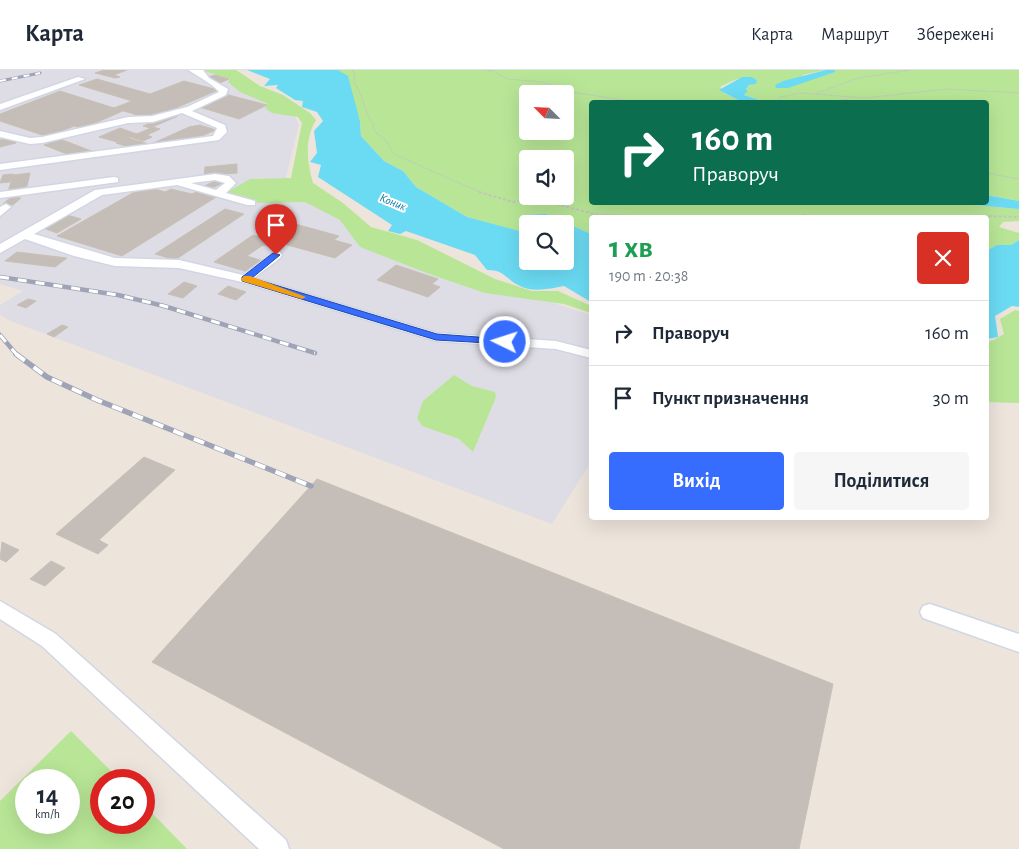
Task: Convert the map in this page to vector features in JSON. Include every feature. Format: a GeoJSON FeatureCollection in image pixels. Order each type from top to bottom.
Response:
{"type":"FeatureCollection","features":[{"type":"Feature","properties":{"kind":"lane"},"geometry":{"type":"LineString","coordinates":[[0,134],[36,140],[128,120],[153,119],[186,109],[224,91],[206,80],[200,72],[192,70]]}},
{"type":"Feature","properties":{"kind":"lane"},"geometry":{"type":"LineString","coordinates":[[0,107],[81,79]]}},
{"type":"Feature","properties":{"kind":"lane"},"geometry":{"type":"LineString","coordinates":[[0,167],[210,140],[222,132],[222,127],[187,112],[186,109]]}},
{"type":"Feature","properties":{"kind":"lane"},"geometry":{"type":"LineString","coordinates":[[85,141],[116,152]]}},
{"type":"Feature","properties":{"kind":"lane"},"geometry":{"type":"LineString","coordinates":[[0,195],[192,169]]}},
{"type":"Feature","properties":{"kind":"lane"},"geometry":{"type":"LineString","coordinates":[[0,248],[99,192],[215,177],[225,178],[231,183],[218,194]]}},
{"type":"Feature","properties":{"kind":"lane"},"geometry":{"type":"LineString","coordinates":[[175,182],[250,203]]}},
{"type":"Feature","properties":{"kind":"lane"},"geometry":{"type":"LineString","coordinates":[[24,235],[78,253],[115,262],[179,264],[245,279],[436,337],[556,345],[589,353]]}},
{"type":"Feature","properties":{"kind":"lane"},"geometry":{"type":"LineString","coordinates":[[245,279],[276,255]]}},
{"type":"Feature","properties":{"kind":"lane"},"geometry":{"type":"LineString","coordinates":[[0,609],[49,640],[277,849]]}},
{"type":"Feature","properties":{"kind":"lane"},"geometry":{"type":"LineString","coordinates":[[930,612],[1019,643]]}},
{"type":"Feature","properties":{"kind":"path"},"geometry":{"type":"LineString","coordinates":[[352,70],[355,75],[354,83],[360,90],[361,100],[368,110],[370,120],[374,124],[373,127],[384,138],[394,154],[413,161],[444,178],[494,198],[513,202],[524,200],[540,204],[552,202],[598,215]]}},
{"type":"Feature","properties":{"kind":"path"},"geometry":{"type":"LineString","coordinates":[[485,70],[492,71],[507,79],[543,82],[572,92],[622,100]]}},
{"type":"Feature","properties":{"kind":"path"},"geometry":{"type":"LineString","coordinates":[[814,94],[858,78],[911,70]]}},
{"type":"Feature","properties":{"kind":"path"},"geometry":{"type":"LineString","coordinates":[[778,100],[782,96],[814,94],[867,99],[937,90],[989,90],[1019,93]]}},
{"type":"Feature","properties":{"kind":"path"},"geometry":{"type":"LineString","coordinates":[[842,100],[852,98]]}},
{"type":"Feature","properties":{"kind":"path"},"geometry":{"type":"LineString","coordinates":[[989,174],[1019,179]]}},
{"type":"Feature","properties":{"kind":"path"},"geometry":{"type":"LineString","coordinates":[[989,218],[1019,217]]}},
{"type":"Feature","properties":{"kind":"shaded area"},"geometry":{"type":"Polygon","coordinates":[[[0,70],[201,70],[237,79],[292,112],[299,124],[286,177],[360,231],[538,298],[589,314],[589,465],[552,524],[8,320],[0,314],[0,305],[23,291],[0,284],[0,70]]]}},
{"type":"Feature","properties":{"kind":"green space"},"geometry":{"type":"Polygon","coordinates":[[[201,70],[236,70],[260,86],[283,95],[310,113],[316,120],[308,143],[309,167],[313,183],[343,203],[371,227],[417,240],[495,279],[532,291],[558,291],[589,305],[589,312],[564,304],[485,293],[432,275],[360,247],[340,220],[305,202],[259,203],[226,193],[250,179],[291,178],[302,123],[298,117],[272,113],[265,108],[268,104],[240,92],[228,82],[230,79],[201,70]]]}},
{"type":"Feature","properties":{"kind":"green space"},"geometry":{"type":"Polygon","coordinates":[[[338,70],[826,70],[802,75],[808,80],[834,72],[835,70],[1019,70],[1019,201],[989,196],[989,100],[759,100],[744,95],[748,91],[746,89],[749,85],[755,84],[757,80],[748,77],[729,82],[720,87],[724,93],[738,100],[589,100],[589,205],[976,205],[1019,209],[1019,221],[1003,222],[999,227],[1019,233],[1019,240],[1011,245],[997,245],[989,249],[989,215],[589,215],[589,233],[574,226],[574,215],[546,214],[519,215],[519,232],[467,217],[416,187],[403,171],[384,161],[361,136],[360,121],[353,99],[338,70]]]}},
{"type":"Feature","properties":{"kind":"green space"},"geometry":{"type":"Polygon","coordinates":[[[1015,310],[1019,311],[1019,403],[989,402],[989,341],[1004,334],[1000,319],[1015,310]]]}},
{"type":"Feature","properties":{"kind":"green space"},"geometry":{"type":"Polygon","coordinates":[[[454,375],[472,386],[495,392],[496,397],[473,452],[459,439],[422,426],[417,418],[423,401],[454,375]]]}},
{"type":"Feature","properties":{"kind":"green space"},"geometry":{"type":"Polygon","coordinates":[[[71,731],[109,769],[90,769],[90,834],[155,834],[155,816],[187,849],[0,849],[0,801],[15,786],[15,834],[80,834],[80,769],[32,769],[71,731]]]}},
{"type":"Feature","properties":{"kind":"water","name":"Коник"},"geometry":{"type":"Polygon","coordinates":[[[247,70],[338,70],[348,76],[360,121],[361,136],[384,161],[403,171],[416,187],[467,217],[519,231],[519,270],[574,270],[574,226],[589,233],[589,301],[564,286],[541,290],[523,287],[501,273],[487,270],[475,255],[406,231],[400,234],[388,231],[392,225],[318,177],[321,165],[310,162],[317,153],[314,131],[323,121],[317,112],[302,107],[303,101],[295,100],[276,88],[278,85],[264,86],[270,79],[247,70]]]}},
{"type":"Feature","properties":{"kind":"water"},"geometry":{"type":"Polygon","coordinates":[[[826,70],[835,70],[835,72],[788,88],[776,88],[775,85],[783,81],[826,70]]]}},
{"type":"Feature","properties":{"kind":"water"},"geometry":{"type":"Polygon","coordinates":[[[742,77],[752,77],[757,80],[756,84],[749,85],[746,89],[748,91],[744,95],[759,100],[738,100],[719,90],[742,77]]]}},
{"type":"Feature","properties":{"kind":"water"},"geometry":{"type":"Polygon","coordinates":[[[989,196],[1019,201],[1019,209],[976,205],[989,205],[989,196]]]}},
{"type":"Feature","properties":{"kind":"water"},"geometry":{"type":"Polygon","coordinates":[[[1019,240],[1019,307],[1012,306],[995,316],[998,337],[989,338],[989,249],[997,245],[1011,245],[1019,240]]]}},
{"type":"Feature","properties":{"kind":"building"},"geometry":{"type":"Polygon","coordinates":[[[104,70],[127,70],[114,75],[120,77],[115,78],[95,73],[104,70]]]}},
{"type":"Feature","properties":{"kind":"building"},"geometry":{"type":"Polygon","coordinates":[[[215,75],[229,79],[220,83],[205,78],[215,75]]]}},
{"type":"Feature","properties":{"kind":"building"},"geometry":{"type":"Polygon","coordinates":[[[97,79],[150,94],[184,81],[218,90],[150,119],[114,108],[132,101],[79,85],[97,79]]]}},
{"type":"Feature","properties":{"kind":"building"},"geometry":{"type":"Polygon","coordinates":[[[60,91],[125,110],[82,129],[74,126],[48,137],[0,121],[0,114],[60,91]]]}},
{"type":"Feature","properties":{"kind":"building"},"geometry":{"type":"Polygon","coordinates":[[[225,94],[267,105],[239,119],[196,106],[225,94]]]}},
{"type":"Feature","properties":{"kind":"building"},"geometry":{"type":"Polygon","coordinates":[[[171,114],[178,116],[150,128],[143,126],[171,114]]]}},
{"type":"Feature","properties":{"kind":"building"},"geometry":{"type":"Polygon","coordinates":[[[200,125],[216,130],[202,136],[149,145],[189,127],[200,125]]]}},
{"type":"Feature","properties":{"kind":"building"},"geometry":{"type":"Polygon","coordinates":[[[153,127],[160,129],[147,135],[152,137],[143,141],[130,137],[153,127]]]}},
{"type":"Feature","properties":{"kind":"building"},"geometry":{"type":"Polygon","coordinates":[[[120,128],[137,134],[117,142],[99,137],[120,128]]]}},
{"type":"Feature","properties":{"kind":"building"},"geometry":{"type":"Polygon","coordinates":[[[11,138],[16,143],[0,147],[0,140],[11,138]]]}},
{"type":"Feature","properties":{"kind":"building"},"geometry":{"type":"Polygon","coordinates":[[[128,138],[149,144],[132,148],[116,143],[128,138]]]}},
{"type":"Feature","properties":{"kind":"building"},"geometry":{"type":"Polygon","coordinates":[[[60,139],[94,152],[77,158],[44,145],[60,139]]]}},
{"type":"Feature","properties":{"kind":"building"},"geometry":{"type":"Polygon","coordinates":[[[237,164],[237,173],[204,176],[205,167],[237,164]]]}},
{"type":"Feature","properties":{"kind":"building"},"geometry":{"type":"Polygon","coordinates":[[[30,173],[27,186],[8,192],[13,175],[30,173]]]}},
{"type":"Feature","properties":{"kind":"building"},"geometry":{"type":"Polygon","coordinates":[[[13,174],[10,182],[0,183],[3,175],[13,174]]]}},
{"type":"Feature","properties":{"kind":"building"},"geometry":{"type":"Polygon","coordinates":[[[217,180],[224,182],[209,190],[202,187],[217,180]]]}},
{"type":"Feature","properties":{"kind":"building"},"geometry":{"type":"Polygon","coordinates":[[[145,186],[165,192],[171,189],[192,194],[198,191],[218,196],[122,256],[57,236],[145,186]]]}},
{"type":"Feature","properties":{"kind":"building"},"geometry":{"type":"Polygon","coordinates":[[[11,197],[21,198],[13,205],[3,204],[11,197]]]}},
{"type":"Feature","properties":{"kind":"building"},"geometry":{"type":"Polygon","coordinates":[[[225,209],[244,214],[175,260],[155,254],[225,209]]]}},
{"type":"Feature","properties":{"kind":"building"},"geometry":{"type":"Polygon","coordinates":[[[67,215],[81,219],[57,233],[43,228],[67,215]]]}},
{"type":"Feature","properties":{"kind":"building"},"geometry":{"type":"Polygon","coordinates":[[[288,222],[339,236],[334,240],[352,245],[335,258],[269,240],[288,222]]]}},
{"type":"Feature","properties":{"kind":"building"},"geometry":{"type":"Polygon","coordinates":[[[253,235],[276,242],[269,246],[263,245],[247,256],[263,261],[248,272],[214,262],[253,235]]]}},
{"type":"Feature","properties":{"kind":"building"},"geometry":{"type":"Polygon","coordinates":[[[17,252],[67,258],[55,267],[5,261],[17,252]]]}},
{"type":"Feature","properties":{"kind":"building"},"geometry":{"type":"Polygon","coordinates":[[[396,265],[438,279],[432,284],[440,287],[428,297],[377,280],[396,265]]]}},
{"type":"Feature","properties":{"kind":"building"},"geometry":{"type":"Polygon","coordinates":[[[184,282],[197,286],[183,298],[168,294],[184,282]]]}},
{"type":"Feature","properties":{"kind":"building"},"geometry":{"type":"Polygon","coordinates":[[[228,286],[246,292],[236,300],[218,294],[228,286]]]}},
{"type":"Feature","properties":{"kind":"building"},"geometry":{"type":"Polygon","coordinates":[[[28,299],[36,301],[26,308],[17,305],[28,299]]]}},
{"type":"Feature","properties":{"kind":"building"},"geometry":{"type":"Polygon","coordinates":[[[62,325],[68,327],[54,337],[47,334],[62,325]]]}},
{"type":"Feature","properties":{"kind":"building"},"geometry":{"type":"Polygon","coordinates":[[[144,457],[175,470],[99,540],[108,545],[98,554],[56,534],[144,457]]]}},
{"type":"Feature","properties":{"kind":"building"},"geometry":{"type":"Polygon","coordinates":[[[317,479],[833,684],[799,849],[504,849],[152,662],[317,479]]]}},
{"type":"Feature","properties":{"kind":"building"},"geometry":{"type":"Polygon","coordinates":[[[2,542],[19,550],[6,562],[0,559],[2,542]]]}},
{"type":"Feature","properties":{"kind":"building"},"geometry":{"type":"Polygon","coordinates":[[[51,561],[65,568],[45,586],[30,579],[51,561]]]}},
{"type":"Feature","properties":{"kind":"railway"},"geometry":{"type":"LineString","coordinates":[[0,81],[40,73]]}},
{"type":"Feature","properties":{"kind":"railway"},"geometry":{"type":"LineString","coordinates":[[0,277],[118,295],[164,306],[315,353]]}},
{"type":"Feature","properties":{"kind":"railway"},"geometry":{"type":"LineString","coordinates":[[0,335],[16,354]]}},
{"type":"Feature","properties":{"kind":"railway"},"geometry":{"type":"LineString","coordinates":[[16,354],[47,377],[97,400],[311,486]]}},
{"type":"Feature","properties":{"kind":"slow traffic"},"geometry":{"type":"LineString","coordinates":[[247,278],[245,279],[302,297]]}},
{"type":"Feature","properties":{"kind":"route"},"geometry":{"type":"LineString","coordinates":[[276,255],[245,279],[436,337],[505,342]]}}]}
